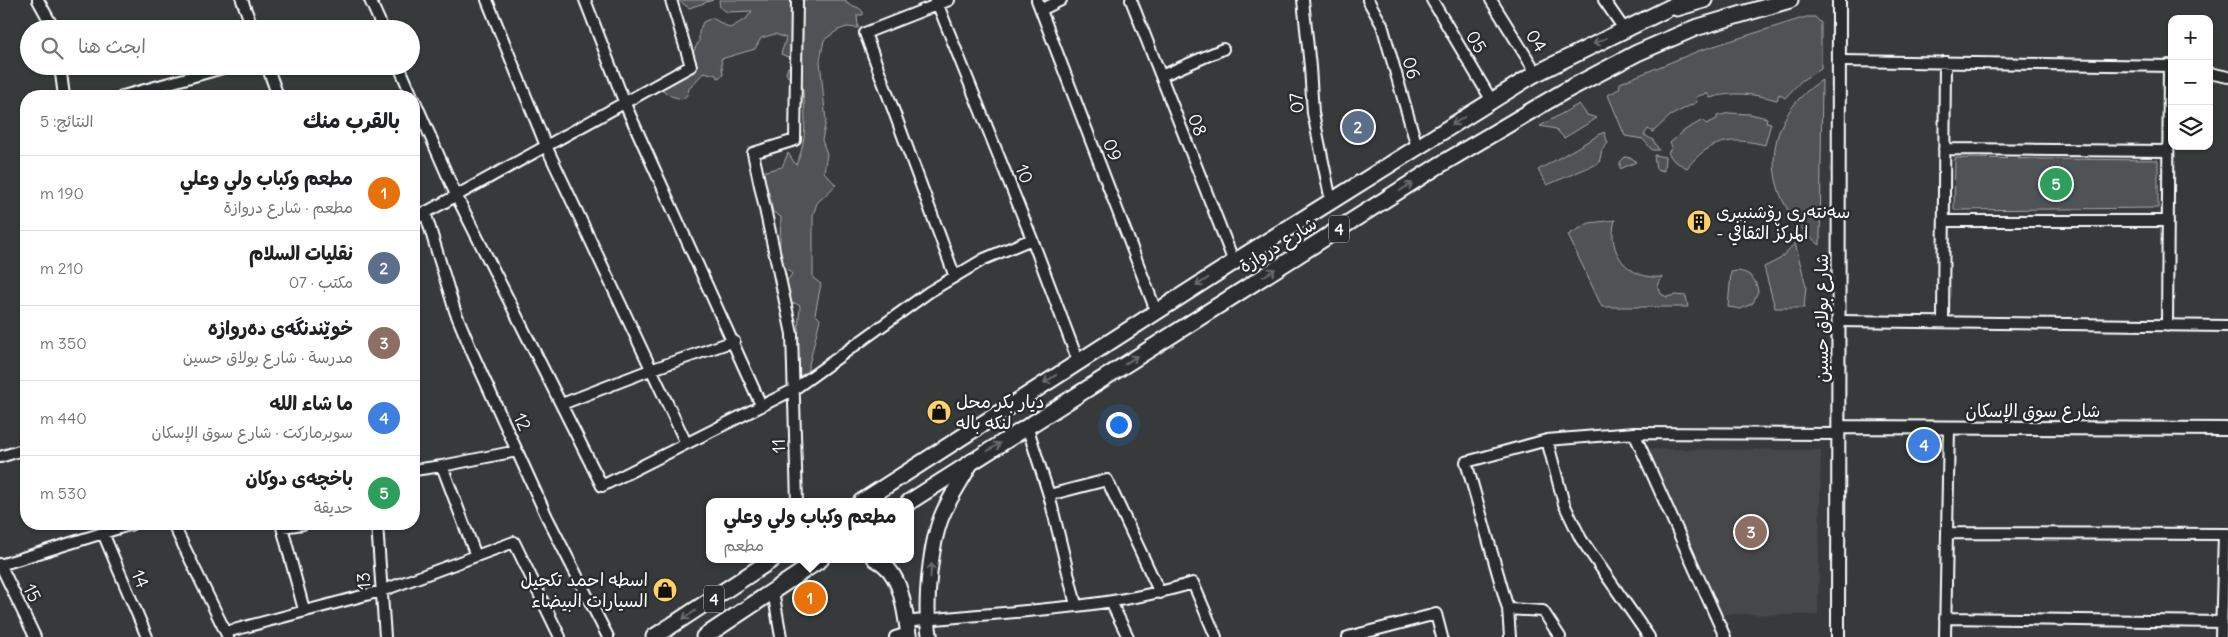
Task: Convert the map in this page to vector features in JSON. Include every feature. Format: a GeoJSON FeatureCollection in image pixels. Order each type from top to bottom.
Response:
{"type":"FeatureCollection","features":[{"type":"Feature","properties":{"kind":"main road"},"geometry":{"type":"LineString","coordinates":[[1666,11],[1685,0]]}},
{"type":"Feature","properties":{"kind":"main road"},"geometry":{"type":"LineString","coordinates":[[1666,11],[1704,0]]}},
{"type":"Feature","properties":{"kind":"main road","name":"شارع دروازة"},"geometry":{"type":"LineString","coordinates":[[914,499],[1152,346],[1468,148],[1602,70],[1695,28],[1790,0]]}},
{"type":"Feature","properties":{"kind":"main road","name":"شارع دروازة"},"geometry":{"type":"LineString","coordinates":[[867,498],[1156,311],[1492,101],[1537,74],[1644,20],[1666,11]]}},
{"type":"Feature","properties":{"kind":"main road"},"geometry":{"type":"LineString","coordinates":[[1137,324],[1152,346]]}},
{"type":"Feature","properties":{"kind":"main road"},"geometry":{"type":"LineString","coordinates":[[930,637],[927,620],[933,548],[943,513],[973,460]]}},
{"type":"Feature","properties":{"kind":"main road","name":"4"},"geometry":{"type":"LineString","coordinates":[[654,637],[767,563]]}},
{"type":"Feature","properties":{"kind":"main road","name":"4"},"geometry":{"type":"LineString","coordinates":[[704,637],[818,563]]}},
{"type":"Feature","properties":{"kind":"main road"},"geometry":{"type":"LineString","coordinates":[[882,563],[896,581],[902,594],[905,632]]}},
{"type":"Feature","properties":{"kind":"street"},"geometry":{"type":"LineString","coordinates":[[38,0],[49,20]]}},
{"type":"Feature","properties":{"kind":"street"},"geometry":{"type":"LineString","coordinates":[[242,0],[250,20]]}},
{"type":"Feature","properties":{"kind":"street"},"geometry":{"type":"LineString","coordinates":[[370,0],[379,20]]}},
{"type":"Feature","properties":{"kind":"street"},"geometry":{"type":"LineString","coordinates":[[487,0],[546,146],[686,443]]}},
{"type":"Feature","properties":{"kind":"street"},"geometry":{"type":"LineString","coordinates":[[585,0],[626,104],[734,341],[761,405]]}},
{"type":"Feature","properties":{"kind":"street"},"geometry":{"type":"LineString","coordinates":[[420,215],[626,104],[691,66],[671,0]]}},
{"type":"Feature","properties":{"kind":"street","name":"11"},"geometry":{"type":"LineString","coordinates":[[797,498],[792,334],[753,153],[795,140],[798,0]]}},
{"type":"Feature","properties":{"kind":"street"},"geometry":{"type":"LineString","coordinates":[[949,0],[937,2],[865,33],[955,277]]}},
{"type":"Feature","properties":{"kind":"street","name":"09"},"geometry":{"type":"LineString","coordinates":[[1037,0],[1156,311]]}},
{"type":"Feature","properties":{"kind":"street"},"geometry":{"type":"LineString","coordinates":[[1041,10],[1061,0]]}},
{"type":"Feature","properties":{"kind":"street","name":"08"},"geometry":{"type":"LineString","coordinates":[[1131,0],[1234,262]]}},
{"type":"Feature","properties":{"kind":"street","name":"07"},"geometry":{"type":"LineString","coordinates":[[1303,0],[1313,113],[1331,201]]}},
{"type":"Feature","properties":{"kind":"street","name":"06"},"geometry":{"type":"LineString","coordinates":[[1368,0],[1382,25],[1418,147]]}},
{"type":"Feature","properties":{"kind":"street","name":"05"},"geometry":{"type":"LineString","coordinates":[[1432,0],[1492,101]]}},
{"type":"Feature","properties":{"kind":"street","name":"04"},"geometry":{"type":"LineString","coordinates":[[1491,0],[1537,74]]}},
{"type":"Feature","properties":{"kind":"street"},"geometry":{"type":"LineString","coordinates":[[1604,0],[1624,30]]}},
{"type":"Feature","properties":{"kind":"street","name":"شارع بولاق حسين"},"geometry":{"type":"LineString","coordinates":[[1838,637],[1841,61],[1839,0]]}},
{"type":"Feature","properties":{"kind":"street","name":"10"},"geometry":{"type":"LineString","coordinates":[[937,2],[1032,238],[1078,361]]}},
{"type":"Feature","properties":{"kind":"street"},"geometry":{"type":"LineString","coordinates":[[1161,76],[1224,49]]}},
{"type":"Feature","properties":{"kind":"street"},"geometry":{"type":"LineString","coordinates":[[1841,61],[2168,65]]}},
{"type":"Feature","properties":{"kind":"street"},"geometry":{"type":"LineString","coordinates":[[1943,322],[1945,62]]}},
{"type":"Feature","properties":{"kind":"street"},"geometry":{"type":"LineString","coordinates":[[2213,74],[2228,77]]}},
{"type":"Feature","properties":{"kind":"street"},"geometry":{"type":"LineString","coordinates":[[61,75],[63,90]]}},
{"type":"Feature","properties":{"kind":"street"},"geometry":{"type":"LineString","coordinates":[[144,90],[198,75]]}},
{"type":"Feature","properties":{"kind":"street"},"geometry":{"type":"LineString","coordinates":[[270,75],[276,90]]}},
{"type":"Feature","properties":{"kind":"street"},"geometry":{"type":"LineString","coordinates":[[403,75],[410,90]]}},
{"type":"Feature","properties":{"kind":"street"},"geometry":{"type":"LineString","coordinates":[[2167,326],[2169,105]]}},
{"type":"Feature","properties":{"kind":"street"},"geometry":{"type":"LineString","coordinates":[[420,114],[456,195],[602,486],[794,390],[929,292],[984,259],[1032,238]]}},
{"type":"Feature","properties":{"kind":"street"},"geometry":{"type":"LineString","coordinates":[[1944,150],[2167,152]]}},
{"type":"Feature","properties":{"kind":"street","name":"12"},"geometry":{"type":"LineString","coordinates":[[425,212],[455,311],[547,517],[608,637]]}},
{"type":"Feature","properties":{"kind":"street"},"geometry":{"type":"LineString","coordinates":[[1944,221],[2168,220]]}},
{"type":"Feature","properties":{"kind":"street"},"geometry":{"type":"LineString","coordinates":[[1839,321],[2228,326]]}},
{"type":"Feature","properties":{"kind":"street"},"geometry":{"type":"LineString","coordinates":[[562,404],[650,370],[734,341]]}},
{"type":"Feature","properties":{"kind":"street"},"geometry":{"type":"LineString","coordinates":[[1026,426],[1049,495],[1076,605]]}},
{"type":"Feature","properties":{"kind":"street"},"geometry":{"type":"LineString","coordinates":[[1945,637],[1949,428]]}},
{"type":"Feature","properties":{"kind":"street","name":"شارع سوق الإسكان"},"geometry":{"type":"LineString","coordinates":[[1839,431],[1949,428],[2228,429]]}},
{"type":"Feature","properties":{"kind":"street"},"geometry":{"type":"LineString","coordinates":[[1510,637],[1508,609],[1488,546],[1466,462],[1547,440],[1634,433],[1839,431]]}},
{"type":"Feature","properties":{"kind":"street"},"geometry":{"type":"LineString","coordinates":[[1634,433],[1724,637]]}},
{"type":"Feature","properties":{"kind":"street"},"geometry":{"type":"LineString","coordinates":[[1547,440],[1564,504],[1581,539],[1649,637]]}},
{"type":"Feature","properties":{"kind":"street"},"geometry":{"type":"LineString","coordinates":[[420,469],[517,451]]}},
{"type":"Feature","properties":{"kind":"street"},"geometry":{"type":"LineString","coordinates":[[0,457],[20,452]]}},
{"type":"Feature","properties":{"kind":"street"},"geometry":{"type":"LineString","coordinates":[[442,466],[476,556]]}},
{"type":"Feature","properties":{"kind":"street"},"geometry":{"type":"LineString","coordinates":[[1049,495],[1107,480],[1160,593]]}},
{"type":"Feature","properties":{"kind":"street"},"geometry":{"type":"LineString","coordinates":[[0,564],[113,530]]}},
{"type":"Feature","properties":{"kind":"street"},"geometry":{"type":"LineString","coordinates":[[176,530],[227,634],[304,610],[381,591],[514,542],[560,637]]}},
{"type":"Feature","properties":{"kind":"street"},"geometry":{"type":"LineString","coordinates":[[283,530],[304,610]]}},
{"type":"Feature","properties":{"kind":"street","name":"13"},"geometry":{"type":"LineString","coordinates":[[377,530],[385,637]]}},
{"type":"Feature","properties":{"kind":"street","name":"14"},"geometry":{"type":"LineString","coordinates":[[103,533],[146,637]]}},
{"type":"Feature","properties":{"kind":"street"},"geometry":{"type":"LineString","coordinates":[[1947,533],[2226,534],[2221,637]]}},
{"type":"Feature","properties":{"kind":"street","name":"15"},"geometry":{"type":"LineString","coordinates":[[0,564],[36,637]]}},
{"type":"Feature","properties":{"kind":"street"},"geometry":{"type":"LineString","coordinates":[[905,632],[927,620],[1110,602],[1160,593],[1192,583],[1216,637]]}},
{"type":"Feature","properties":{"kind":"street"},"geometry":{"type":"LineString","coordinates":[[773,591],[781,637]]}},
{"type":"Feature","properties":{"kind":"street"},"geometry":{"type":"LineString","coordinates":[[1110,602],[1128,637]]}},
{"type":"Feature","properties":{"kind":"street"},"geometry":{"type":"LineString","coordinates":[[1508,609],[1543,611],[1560,637]]}},
{"type":"Feature","properties":{"kind":"street"},"geometry":{"type":"LineString","coordinates":[[1348,637],[1364,635],[1436,614],[1442,637]]}},
{"type":"Feature","properties":{"kind":"street"},"geometry":{"type":"LineString","coordinates":[[1945,618],[2222,622]]}},
{"type":"Feature","properties":{"kind":"shaded area"},"geometry":{"type":"Polygon","coordinates":[[[678,0],[713,0],[689,8],[678,0]]]}},
{"type":"Feature","properties":{"kind":"shaded area"},"geometry":{"type":"Polygon","coordinates":[[[719,0],[846,0],[846,3],[859,8],[863,12],[863,15],[857,15],[858,28],[847,27],[838,30],[824,40],[820,61],[826,121],[822,140],[827,154],[824,172],[836,185],[817,203],[813,215],[813,278],[821,284],[815,314],[820,319],[807,373],[802,376],[798,374],[796,353],[800,306],[795,303],[786,306],[775,291],[782,288],[792,274],[779,261],[781,217],[773,212],[769,193],[758,173],[782,167],[788,153],[796,165],[800,155],[805,121],[801,76],[788,77],[786,73],[788,67],[798,67],[803,62],[799,52],[790,58],[781,54],[786,38],[775,34],[761,38],[755,49],[721,59],[723,75],[718,78],[716,75],[704,72],[682,99],[671,96],[654,84],[686,66],[699,41],[699,32],[703,22],[712,18],[730,28],[746,19],[752,11],[727,12],[720,7],[719,0]]]}},
{"type":"Feature","properties":{"kind":"shaded area"},"geometry":{"type":"Polygon","coordinates":[[[1806,17],[1815,17],[1821,23],[1821,68],[1801,81],[1785,98],[1779,94],[1777,100],[1760,96],[1735,94],[1710,98],[1707,93],[1696,97],[1697,102],[1670,116],[1653,132],[1648,129],[1644,135],[1653,140],[1659,150],[1652,150],[1643,139],[1625,136],[1608,95],[1619,89],[1620,83],[1698,51],[1806,17]]]}},
{"type":"Feature","properties":{"kind":"shaded area"},"geometry":{"type":"Polygon","coordinates":[[[1822,80],[1820,245],[1800,227],[1786,206],[1777,184],[1774,161],[1777,139],[1786,117],[1801,97],[1822,80]]]}},
{"type":"Feature","properties":{"kind":"shaded area"},"geometry":{"type":"Polygon","coordinates":[[[1579,104],[1587,115],[1597,118],[1564,138],[1556,129],[1540,126],[1579,104]]]}},
{"type":"Feature","properties":{"kind":"shaded area"},"geometry":{"type":"Polygon","coordinates":[[[1729,113],[1750,114],[1767,118],[1766,122],[1771,123],[1765,145],[1732,141],[1713,146],[1704,151],[1687,168],[1674,161],[1668,153],[1672,147],[1670,143],[1685,130],[1703,120],[1706,124],[1717,119],[1717,116],[1729,113]]]}},
{"type":"Feature","properties":{"kind":"shaded area"},"geometry":{"type":"Polygon","coordinates":[[[1604,132],[1608,143],[1602,150],[1599,163],[1547,185],[1538,170],[1604,132]]]}},
{"type":"Feature","properties":{"kind":"shaded area"},"geometry":{"type":"Polygon","coordinates":[[[1654,155],[1665,157],[1664,171],[1656,169],[1654,155]]]}},
{"type":"Feature","properties":{"kind":"shaded area"},"geometry":{"type":"Polygon","coordinates":[[[1625,157],[1632,158],[1636,162],[1620,169],[1620,162],[1625,157]]]}},
{"type":"Feature","properties":{"kind":"shaded area"},"geometry":{"type":"Polygon","coordinates":[[[1955,158],[2158,160],[2158,208],[1954,210],[1955,158]]]}},
{"type":"Feature","properties":{"kind":"shaded area"},"geometry":{"type":"Polygon","coordinates":[[[1615,220],[1614,243],[1622,262],[1639,274],[1650,277],[1662,277],[1658,286],[1661,294],[1667,297],[1675,295],[1686,296],[1688,307],[1602,307],[1568,235],[1589,223],[1615,220]]]}},
{"type":"Feature","properties":{"kind":"shaded area"},"geometry":{"type":"Polygon","coordinates":[[[1795,243],[1806,286],[1804,308],[1775,308],[1764,267],[1780,259],[1795,243]]]}},
{"type":"Feature","properties":{"kind":"shaded area"},"geometry":{"type":"Polygon","coordinates":[[[1737,271],[1752,277],[1758,291],[1753,303],[1741,309],[1728,307],[1731,272],[1737,271]]]}},
{"type":"Feature","properties":{"kind":"shaded area"},"geometry":{"type":"Polygon","coordinates":[[[1646,449],[1821,450],[1818,615],[1718,614],[1646,449]]]}},
{"type":"Feature","properties":{"kind":"place","name":"نقليات السلام"},"geometry":{"type":"Point","coordinates":[1358,127]}},
{"type":"Feature","properties":{"kind":"place","name":"باخچەی دوکان"},"geometry":{"type":"Point","coordinates":[2056,184]}},
{"type":"Feature","properties":{"kind":"place","name":"سەنتەری ڕۆشنبیری - المرکز الثقافي"},"geometry":{"type":"Point","coordinates":[1699,222]}},
{"type":"Feature","properties":{"kind":"place","name":"ديار بكر محل لنكه باله"},"geometry":{"type":"Point","coordinates":[939,412]}},
{"type":"Feature","properties":{"kind":"place","name":"ما شاء الله"},"geometry":{"type":"Point","coordinates":[1924,445]}},
{"type":"Feature","properties":{"kind":"place","name":"خوێندنگەی دەروازە"},"geometry":{"type":"Point","coordinates":[1751,532]}},
{"type":"Feature","properties":{"kind":"place","name":"اسطه احمد تكحيل السيارات البيضاء"},"geometry":{"type":"Point","coordinates":[665,590]}},
{"type":"Feature","properties":{"kind":"place","name":"مطعم وكباب ولي وعلي"},"geometry":{"type":"Point","coordinates":[810,598]}}]}
